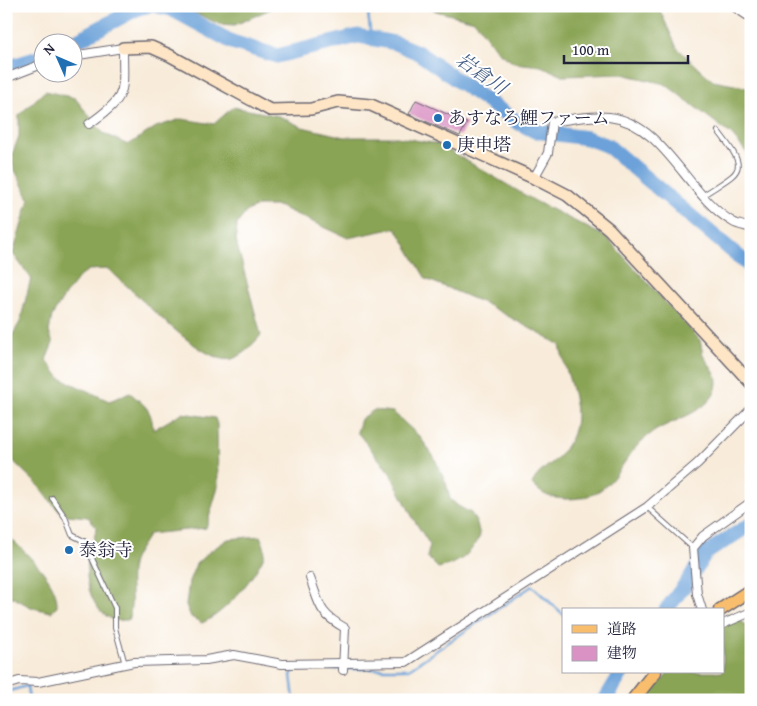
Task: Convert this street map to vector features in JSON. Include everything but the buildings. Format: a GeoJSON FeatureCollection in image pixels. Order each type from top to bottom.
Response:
{"type":"FeatureCollection","features":[{"type":"Feature","properties":{"kind":"main road"},"geometry":{"type":"LineString","coordinates":[[723,608],[751,590]]}},
{"type":"Feature","properties":{"kind":"main road"},"geometry":{"type":"LineString","coordinates":[[633,700],[653,674]]}},
{"type":"Feature","properties":{"kind":"street"},"geometry":{"type":"LineString","coordinates":[[733,6],[751,18]]}},
{"type":"Feature","properties":{"kind":"street"},"geometry":{"type":"LineString","coordinates":[[82,54],[122,48],[150,47],[169,54],[270,110],[311,110],[338,102],[371,105],[534,178],[567,195],[609,229],[751,383]]}},
{"type":"Feature","properties":{"kind":"street"},"geometry":{"type":"LineString","coordinates":[[89,124],[112,107],[123,92],[122,48]]}},
{"type":"Feature","properties":{"kind":"street"},"geometry":{"type":"LineString","coordinates":[[6,78],[32,68]]}},
{"type":"Feature","properties":{"kind":"street"},"geometry":{"type":"LineString","coordinates":[[534,178],[548,153],[552,122],[592,117],[611,117],[628,123],[644,132],[676,161],[702,196],[733,222],[751,228]]}},
{"type":"Feature","properties":{"kind":"street"},"geometry":{"type":"LineString","coordinates":[[6,685],[19,681],[38,682],[125,664],[206,660],[234,655],[282,664],[343,666],[397,663],[410,659],[499,600],[647,507],[698,463],[751,409]]}},
{"type":"Feature","properties":{"kind":"street"},"geometry":{"type":"LineString","coordinates":[[701,608],[696,589],[693,548],[703,536],[751,502]]}},
{"type":"Feature","properties":{"kind":"street"},"geometry":{"type":"LineString","coordinates":[[310,578],[322,612],[345,628],[343,666]]}},
{"type":"Feature","properties":{"kind":"street"},"geometry":{"type":"LineString","coordinates":[[724,624],[751,612]]}},
{"type":"Feature","properties":{"kind":"lane"},"geometry":{"type":"LineString","coordinates":[[702,196],[736,174],[739,167],[737,157],[718,131]]}},
{"type":"Feature","properties":{"kind":"lane"},"geometry":{"type":"LineString","coordinates":[[52,498],[65,517],[72,536],[84,541],[94,559],[115,608],[115,628],[125,664]]}},
{"type":"Feature","properties":{"kind":"lane"},"geometry":{"type":"LineString","coordinates":[[647,507],[693,548]]}},
{"type":"Feature","properties":{"kind":"green space"},"geometry":{"type":"Polygon","coordinates":[[[180,6],[277,6],[235,25],[219,24],[180,6]]]}},
{"type":"Feature","properties":{"kind":"green space"},"geometry":{"type":"Polygon","coordinates":[[[427,6],[658,6],[677,48],[713,81],[745,87],[751,90],[751,158],[732,135],[665,84],[622,74],[563,76],[541,66],[514,63],[498,52],[475,21],[436,11],[427,6]]]}},
{"type":"Feature","properties":{"kind":"green space"},"geometry":{"type":"Polygon","coordinates":[[[45,91],[75,98],[103,133],[128,145],[156,127],[181,119],[214,124],[233,107],[279,116],[302,127],[345,137],[397,137],[438,144],[535,201],[606,237],[700,340],[703,355],[717,377],[715,392],[703,406],[659,428],[640,442],[616,475],[607,485],[596,492],[583,497],[565,499],[547,495],[539,491],[532,484],[541,471],[561,454],[570,441],[575,428],[575,401],[560,345],[486,304],[426,279],[396,228],[348,238],[278,206],[258,206],[247,211],[237,224],[236,241],[261,335],[240,355],[232,359],[219,358],[204,351],[168,324],[108,269],[88,270],[79,277],[52,316],[49,332],[53,343],[46,360],[60,378],[109,401],[130,393],[150,413],[153,430],[182,413],[215,418],[217,424],[218,487],[206,528],[149,534],[132,565],[131,607],[128,620],[112,619],[100,611],[96,605],[88,583],[87,569],[96,527],[88,517],[67,515],[57,509],[37,484],[6,454],[6,346],[20,322],[31,278],[13,254],[29,199],[10,160],[19,136],[19,115],[45,91]]]}},
{"type":"Feature","properties":{"kind":"green space"},"geometry":{"type":"Polygon","coordinates":[[[374,410],[393,412],[420,437],[434,457],[446,483],[450,499],[471,513],[477,523],[480,536],[468,554],[458,561],[438,568],[427,557],[430,545],[414,520],[390,473],[357,432],[361,419],[374,410]]]}},
{"type":"Feature","properties":{"kind":"green space"},"geometry":{"type":"Polygon","coordinates":[[[6,532],[39,566],[52,586],[56,596],[57,607],[51,612],[33,608],[6,594],[6,532]]]}},
{"type":"Feature","properties":{"kind":"green space"},"geometry":{"type":"Polygon","coordinates":[[[260,536],[265,552],[258,567],[245,586],[211,619],[202,623],[191,617],[186,605],[189,581],[196,564],[228,539],[260,536]]]}},
{"type":"Feature","properties":{"kind":"green space"},"geometry":{"type":"Polygon","coordinates":[[[730,613],[751,629],[751,700],[647,700],[667,674],[724,674],[724,617],[730,613]]]}},
{"type":"Feature","properties":{"kind":"waterway","name":"岩倉川"},"geometry":{"type":"LineString","coordinates":[[82,38],[138,8],[147,6]]}},
{"type":"Feature","properties":{"kind":"waterway","name":"岩倉川"},"geometry":{"type":"LineString","coordinates":[[158,6],[171,9],[232,42],[277,56],[358,36],[395,43],[417,52],[517,122],[535,131],[587,138],[608,146],[751,267]]}},
{"type":"Feature","properties":{"kind":"waterway"},"geometry":{"type":"LineString","coordinates":[[362,6],[368,13],[371,38]]}},
{"type":"Feature","properties":{"kind":"waterway","name":"岩倉川"},"geometry":{"type":"LineString","coordinates":[[6,68],[32,60]]}},
{"type":"Feature","properties":{"kind":"waterway"},"geometry":{"type":"LineString","coordinates":[[668,608],[706,553],[751,524]]}},
{"type":"Feature","properties":{"kind":"waterway"},"geometry":{"type":"LineString","coordinates":[[294,700],[291,675],[295,669],[409,669],[532,586],[562,613]]}},
{"type":"Feature","properties":{"kind":"waterway"},"geometry":{"type":"LineString","coordinates":[[605,700],[621,674]]}},
{"type":"Feature","properties":{"kind":"waterway"},"geometry":{"type":"LineString","coordinates":[[6,692],[27,686],[29,700]]}},
{"type":"Feature","properties":{"kind":"place","name":"あすなろ鯉ファーム"},"geometry":{"type":"Point","coordinates":[438,118]}},
{"type":"Feature","properties":{"kind":"place","name":"庚申塔"},"geometry":{"type":"Point","coordinates":[447,145]}},
{"type":"Feature","properties":{"kind":"place","name":"泰翁寺"},"geometry":{"type":"Point","coordinates":[69,550]}}]}
